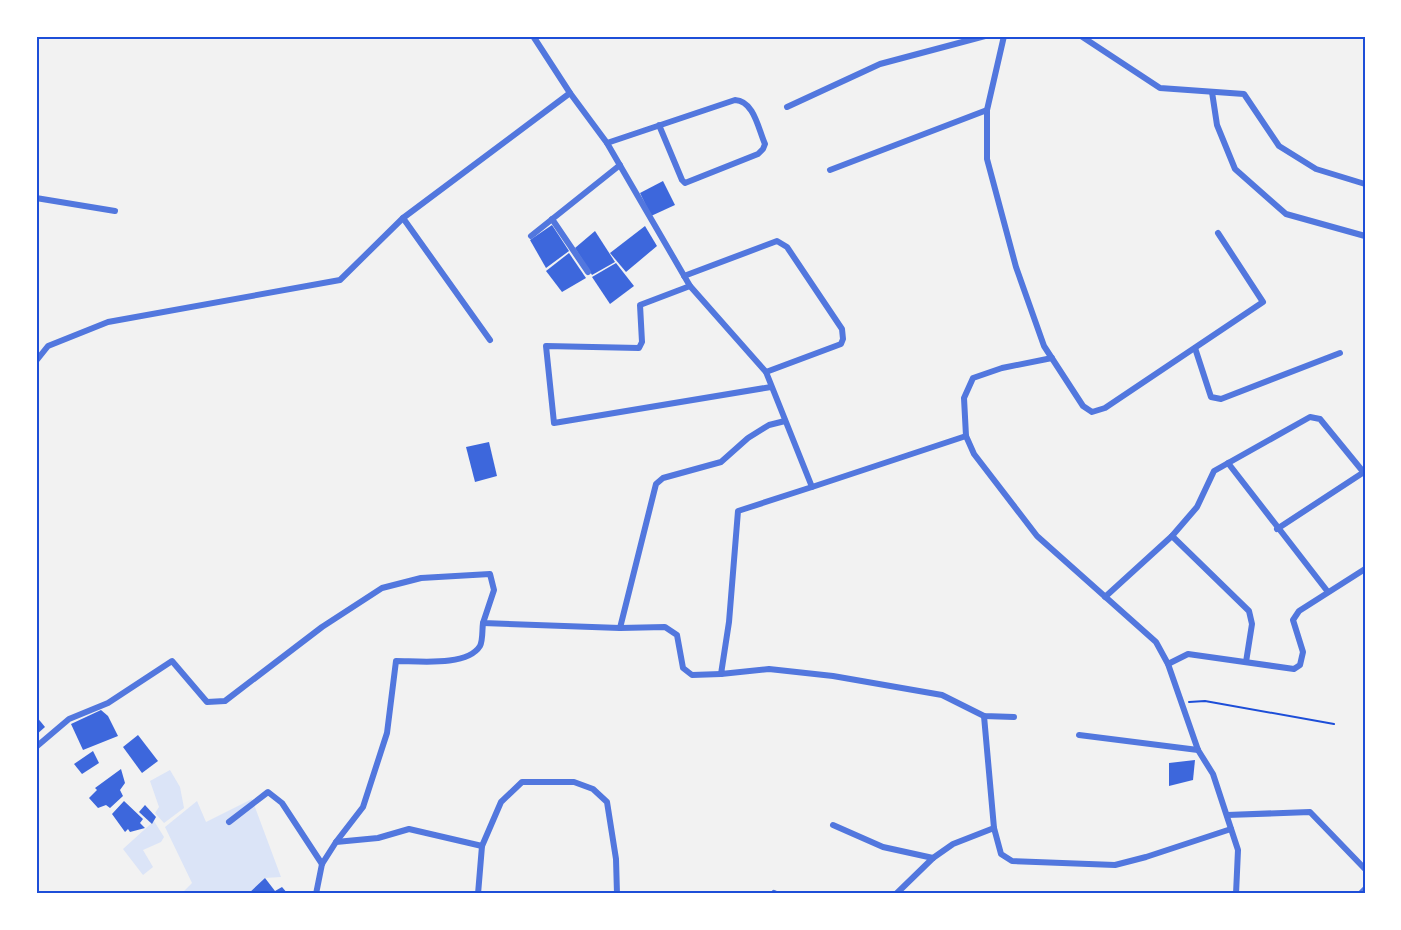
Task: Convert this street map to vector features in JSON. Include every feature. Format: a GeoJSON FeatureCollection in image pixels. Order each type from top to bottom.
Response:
{"type":"FeatureCollection","features":[{"type":"Feature","properties":{"kind":"street"},"geometry":{"type":"LineString","coordinates":[[533,36],[570,93],[607,143],[690,286],[766,372],[812,487]]}},
{"type":"Feature","properties":{"kind":"street"},"geometry":{"type":"LineString","coordinates":[[787,107],[880,64],[985,36]]}},
{"type":"Feature","properties":{"kind":"street"},"geometry":{"type":"LineString","coordinates":[[1004,36],[987,110],[987,159],[1016,267],[1044,346],[1083,406],[1092,412],[1105,408],[1263,302],[1218,234]]}},
{"type":"Feature","properties":{"kind":"street"},"geometry":{"type":"LineString","coordinates":[[1081,36],[1160,88],[1244,94],[1279,146],[1316,169],[1365,184]]}},
{"type":"Feature","properties":{"kind":"street"},"geometry":{"type":"LineString","coordinates":[[1212,92],[1217,125],[1235,169],[1286,214],[1365,236]]}},
{"type":"Feature","properties":{"kind":"street"},"geometry":{"type":"LineString","coordinates":[[36,361],[48,346],[108,322],[340,279],[404,218],[570,93]]}},
{"type":"Feature","properties":{"kind":"street"},"geometry":{"type":"LineString","coordinates":[[607,143],[659,125],[735,100],[743,100],[749,106],[765,144],[758,154],[685,183],[659,125]]}},
{"type":"Feature","properties":{"kind":"street"},"geometry":{"type":"LineString","coordinates":[[830,170],[987,110]]}},
{"type":"Feature","properties":{"kind":"street"},"geometry":{"type":"LineString","coordinates":[[531,236],[620,165]]}},
{"type":"Feature","properties":{"kind":"street"},"geometry":{"type":"LineString","coordinates":[[36,198],[116,211]]}},
{"type":"Feature","properties":{"kind":"street"},"geometry":{"type":"LineString","coordinates":[[404,218],[490,340]]}},
{"type":"Feature","properties":{"kind":"street"},"geometry":{"type":"LineString","coordinates":[[552,219],[588,272]]}},
{"type":"Feature","properties":{"kind":"street"},"geometry":{"type":"LineString","coordinates":[[684,276],[777,241],[787,247],[842,329],[843,339],[841,344],[766,372]]}},
{"type":"Feature","properties":{"kind":"street"},"geometry":{"type":"LineString","coordinates":[[690,286],[640,305],[642,342],[639,348],[546,346],[555,423],[771,387]]}},
{"type":"Feature","properties":{"kind":"street"},"geometry":{"type":"LineString","coordinates":[[1195,348],[1210,397],[1221,399],[1340,353]]}},
{"type":"Feature","properties":{"kind":"street"},"geometry":{"type":"LineString","coordinates":[[1052,358],[1002,368],[973,378],[964,398],[966,436],[974,454],[1037,536],[1156,642],[1168,664],[1198,750],[1213,774],[1227,815],[1238,850],[1236,894]]}},
{"type":"Feature","properties":{"kind":"street"},"geometry":{"type":"LineString","coordinates":[[1105,597],[1172,536],[1197,507],[1214,471],[1310,417],[1320,419],[1364,473],[1277,528]]}},
{"type":"Feature","properties":{"kind":"street"},"geometry":{"type":"LineString","coordinates":[[620,628],[656,484],[663,478],[721,462],[748,438],[769,425],[785,421]]}},
{"type":"Feature","properties":{"kind":"street"},"geometry":{"type":"LineString","coordinates":[[721,674],[729,622],[738,511],[966,436]]}},
{"type":"Feature","properties":{"kind":"street"},"geometry":{"type":"LineString","coordinates":[[1228,463],[1329,592]]}},
{"type":"Feature","properties":{"kind":"street"},"geometry":{"type":"LineString","coordinates":[[1172,536],[1249,611],[1252,624],[1246,662]]}},
{"type":"Feature","properties":{"kind":"street"},"geometry":{"type":"LineString","coordinates":[[1168,664],[1188,654],[1294,669],[1300,665],[1303,652],[1293,620],[1299,611],[1365,569]]}},
{"type":"Feature","properties":{"kind":"street"},"geometry":{"type":"LineString","coordinates":[[36,747],[69,719],[108,704],[172,661],[207,702],[225,701],[322,627],[382,588],[421,578],[490,574],[494,590],[483,623],[481,644],[473,654],[457,660],[396,661],[387,733],[363,807],[322,864],[316,894]]}},
{"type":"Feature","properties":{"kind":"street"},"geometry":{"type":"LineString","coordinates":[[483,623],[620,628],[665,627],[677,634],[683,668],[692,675],[769,669],[833,676],[942,695],[984,716],[1014,717]]}},
{"type":"Feature","properties":{"kind":"street"},"geometry":{"type":"LineString","coordinates":[[984,716],[993,828],[1001,855],[1012,861],[1115,865],[1231,829]]}},
{"type":"Feature","properties":{"kind":"street"},"geometry":{"type":"LineString","coordinates":[[1079,735],[1198,750]]}},
{"type":"Feature","properties":{"kind":"street"},"geometry":{"type":"LineString","coordinates":[[478,894],[482,846],[501,802],[522,782],[574,782],[593,789],[607,802],[616,859],[617,894]]}},
{"type":"Feature","properties":{"kind":"street"},"geometry":{"type":"LineString","coordinates":[[229,822],[268,792],[282,803],[322,864]]}},
{"type":"Feature","properties":{"kind":"street"},"geometry":{"type":"LineString","coordinates":[[1227,815],[1310,812],[1365,869]]}},
{"type":"Feature","properties":{"kind":"street"},"geometry":{"type":"LineString","coordinates":[[833,825],[884,847],[933,858]]}},
{"type":"Feature","properties":{"kind":"street"},"geometry":{"type":"LineString","coordinates":[[896,894],[933,858],[953,844],[993,828]]}},
{"type":"Feature","properties":{"kind":"street"},"geometry":{"type":"LineString","coordinates":[[336,842],[378,838],[409,829],[482,846]]}},
{"type":"Feature","properties":{"kind":"street"},"geometry":{"type":"LineString","coordinates":[[1360,894],[1365,889]]}},
{"type":"Feature","properties":{"kind":"path"},"geometry":{"type":"LineString","coordinates":[[1182,703],[1205,700],[1334,724]]}},
{"type":"Feature","properties":{"kind":"shaded area"},"geometry":{"type":"Polygon","coordinates":[[[170,770],[180,787],[184,808],[164,823],[155,813],[159,807],[150,781],[170,770]]]}},
{"type":"Feature","properties":{"kind":"shaded area"},"geometry":{"type":"Polygon","coordinates":[[[252,799],[281,877],[265,878],[248,894],[181,894],[192,883],[165,827],[197,801],[206,822],[252,799]]]}},
{"type":"Feature","properties":{"kind":"shaded area"},"geometry":{"type":"Polygon","coordinates":[[[154,821],[164,837],[161,842],[143,850],[153,867],[143,875],[123,849],[154,821]]]}},
{"type":"Feature","properties":{"kind":"building"},"geometry":{"type":"Polygon","coordinates":[[[663,181],[675,205],[651,216],[640,193],[663,181]]]}},
{"type":"Feature","properties":{"kind":"building"},"geometry":{"type":"Polygon","coordinates":[[[552,225],[569,251],[546,268],[530,240],[552,225]]]}},
{"type":"Feature","properties":{"kind":"building"},"geometry":{"type":"Polygon","coordinates":[[[645,226],[657,246],[626,272],[610,253],[645,226]]]}},
{"type":"Feature","properties":{"kind":"building"},"geometry":{"type":"Polygon","coordinates":[[[595,231],[615,262],[592,275],[575,248],[595,231]]]}},
{"type":"Feature","properties":{"kind":"building"},"geometry":{"type":"Polygon","coordinates":[[[569,253],[586,278],[562,292],[546,271],[569,253]]]}},
{"type":"Feature","properties":{"kind":"building"},"geometry":{"type":"Polygon","coordinates":[[[616,263],[634,286],[610,304],[592,277],[616,263]]]}},
{"type":"Feature","properties":{"kind":"building"},"geometry":{"type":"Polygon","coordinates":[[[489,442],[497,476],[475,482],[466,447],[489,442]]]}},
{"type":"Feature","properties":{"kind":"building"},"geometry":{"type":"Polygon","coordinates":[[[101,710],[108,716],[118,736],[83,750],[71,724],[101,710]]]}},
{"type":"Feature","properties":{"kind":"building"},"geometry":{"type":"Polygon","coordinates":[[[36,716],[45,727],[36,735],[36,716]]]}},
{"type":"Feature","properties":{"kind":"building"},"geometry":{"type":"Polygon","coordinates":[[[138,735],[158,761],[142,773],[123,747],[138,735]]]}},
{"type":"Feature","properties":{"kind":"building"},"geometry":{"type":"Polygon","coordinates":[[[93,751],[99,763],[82,774],[74,764],[93,751]]]}},
{"type":"Feature","properties":{"kind":"building"},"geometry":{"type":"Polygon","coordinates":[[[1195,760],[1193,780],[1169,786],[1169,763],[1195,760]]]}},
{"type":"Feature","properties":{"kind":"building"},"geometry":{"type":"Polygon","coordinates":[[[121,769],[125,783],[120,790],[123,796],[110,808],[106,805],[98,808],[89,798],[97,790],[95,788],[121,769]]]}},
{"type":"Feature","properties":{"kind":"building"},"geometry":{"type":"Polygon","coordinates":[[[124,801],[143,819],[140,823],[145,828],[130,832],[128,829],[125,832],[112,814],[124,801]]]}},
{"type":"Feature","properties":{"kind":"building"},"geometry":{"type":"Polygon","coordinates":[[[145,805],[156,817],[152,824],[139,812],[145,805]]]}},
{"type":"Feature","properties":{"kind":"building"},"geometry":{"type":"Polygon","coordinates":[[[265,878],[275,891],[282,887],[288,894],[248,894],[265,878]]]}}]}
